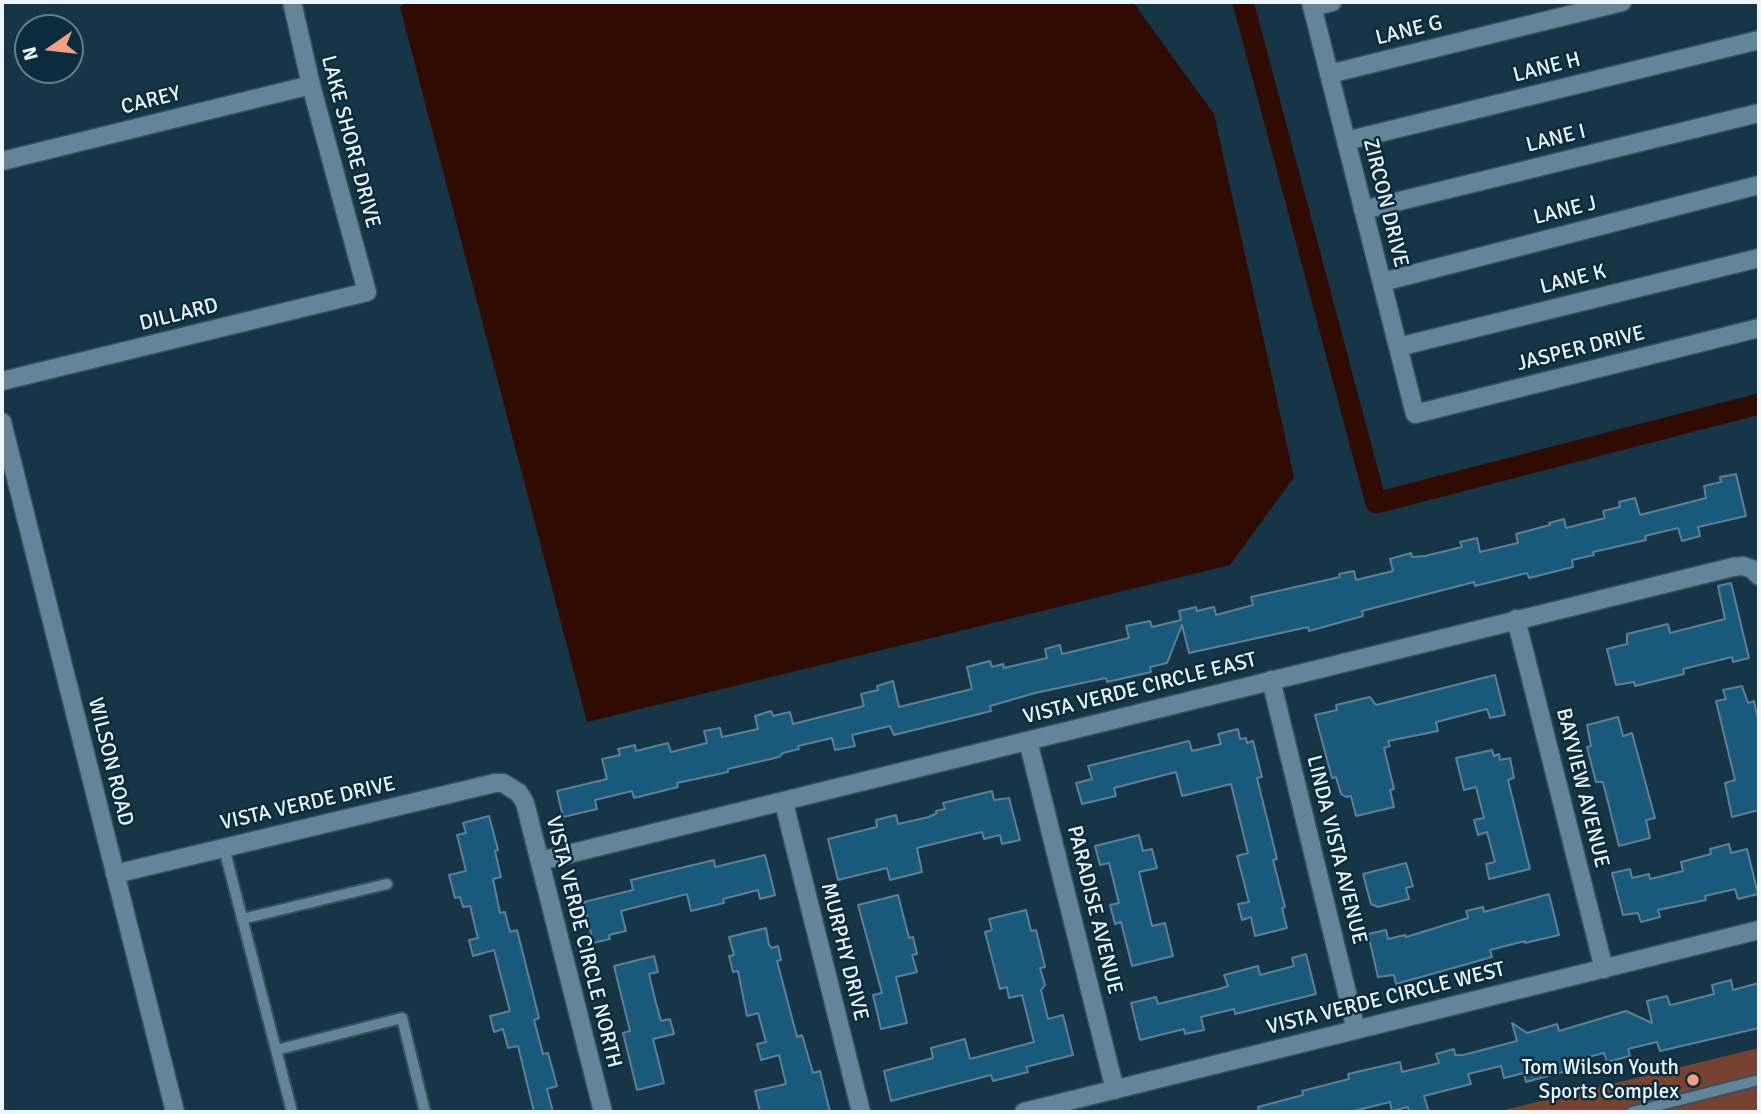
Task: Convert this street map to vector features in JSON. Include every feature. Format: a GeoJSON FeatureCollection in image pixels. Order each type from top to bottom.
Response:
{"type":"FeatureCollection","features":[{"type":"Feature","properties":{"kind":"street","name":"LAKE SHORE DRIVE"},"geometry":{"type":"LineString","coordinates":[[292,2],[311,85],[367,292]]}},
{"type":"Feature","properties":{"kind":"street"},"geometry":{"type":"LineString","coordinates":[[1312,4],[1332,2]]}},
{"type":"Feature","properties":{"kind":"street","name":"LANE G"},"geometry":{"type":"LineString","coordinates":[[1329,74],[1622,2]]}},
{"type":"Feature","properties":{"kind":"street","name":"ZIRCON DRIVE"},"geometry":{"type":"LineString","coordinates":[[1312,4],[1415,414]]}},
{"type":"Feature","properties":{"kind":"street","name":"LANE H"},"geometry":{"type":"LineString","coordinates":[[1346,141],[1759,40]]}},
{"type":"Feature","properties":{"kind":"street","name":"CAREY"},"geometry":{"type":"LineString","coordinates":[[2,162],[311,85]]}},
{"type":"Feature","properties":{"kind":"street","name":"LANE I"},"geometry":{"type":"LineString","coordinates":[[1363,210],[1759,113]]}},
{"type":"Feature","properties":{"kind":"street","name":"LANE J"},"geometry":{"type":"LineString","coordinates":[[1382,282],[1759,185]]}},
{"type":"Feature","properties":{"kind":"street","name":"LANE K"},"geometry":{"type":"LineString","coordinates":[[1398,348],[1759,258]]}},
{"type":"Feature","properties":{"kind":"street","name":"DILLARD"},"geometry":{"type":"LineString","coordinates":[[2,381],[367,292]]}},
{"type":"Feature","properties":{"kind":"street","name":"JASPER DRIVE"},"geometry":{"type":"LineString","coordinates":[[1415,414],[1759,328]]}},
{"type":"Feature","properties":{"kind":"street","name":"WILSON ROAD"},"geometry":{"type":"LineString","coordinates":[[2,422],[175,1112]]}},
{"type":"Feature","properties":{"kind":"street","name":"VISTA VERDE CIRCLE EAST"},"geometry":{"type":"LineString","coordinates":[[540,861],[1733,567],[1743,566],[1756,572]]}},
{"type":"Feature","properties":{"kind":"street","name":"BAYVIEW AVENUE"},"geometry":{"type":"LineString","coordinates":[[1516,619],[1604,969]]}},
{"type":"Feature","properties":{"kind":"street","name":"LINDA VISTA AVENUE"},"geometry":{"type":"LineString","coordinates":[[1271,680],[1356,1030]]}},
{"type":"Feature","properties":{"kind":"street","name":"PARADISE AVENUE"},"geometry":{"type":"LineString","coordinates":[[1028,741],[1115,1090]]}},
{"type":"Feature","properties":{"kind":"street","name":"VISTA VERDE DRIVE"},"geometry":{"type":"LineString","coordinates":[[115,874],[495,783],[511,787]]}},
{"type":"Feature","properties":{"kind":"street","name":"VISTA VERDE CIRCLE NORTH"},"geometry":{"type":"LineString","coordinates":[[511,787],[519,793],[524,803],[603,1112]]}},
{"type":"Feature","properties":{"kind":"street","name":"MURPHY DRIVE"},"geometry":{"type":"LineString","coordinates":[[784,803],[861,1112]]}},
{"type":"Feature","properties":{"kind":"street","name":"VISTA VERDE CIRCLE WEST"},"geometry":{"type":"LineString","coordinates":[[1024,1112],[1759,930]]}},
{"type":"Feature","properties":{"kind":"lane"},"geometry":{"type":"LineString","coordinates":[[224,848],[292,1112]]}},
{"type":"Feature","properties":{"kind":"lane"},"geometry":{"type":"LineString","coordinates":[[242,919],[387,884]]}},
{"type":"Feature","properties":{"kind":"lane"},"geometry":{"type":"LineString","coordinates":[[276,1050],[402,1018],[425,1112]]}},
{"type":"Feature","properties":{"kind":"lane"},"geometry":{"type":"LineString","coordinates":[[1632,1112],[1759,1080]]}},
{"type":"Feature","properties":{"kind":"shaded area"},"geometry":{"type":"Polygon","coordinates":[[[407,2],[1133,2],[1214,114],[1294,477],[1230,565],[587,722],[400,7],[407,2]]]}},
{"type":"Feature","properties":{"kind":"shaded area","name":"Tom Wilson Youth Sports Complex"},"geometry":{"type":"Polygon","coordinates":[[[1759,1048],[1759,1112],[1496,1112],[1759,1048]]]}},
{"type":"Feature","properties":{"kind":"building"},"geometry":{"type":"Polygon","coordinates":[[[1736,474],[1746,516],[1698,527],[1700,536],[1682,541],[1678,528],[1645,536],[1646,540],[1593,552],[1594,555],[1572,560],[1573,567],[1529,578],[1527,573],[1475,586],[1474,582],[1362,611],[1363,616],[1309,631],[1308,627],[1189,653],[1182,625],[1167,663],[1150,667],[1151,672],[1107,682],[1106,678],[1035,693],[990,706],[991,711],[894,735],[890,726],[852,735],[855,746],[835,750],[832,738],[798,746],[799,749],[783,753],[779,757],[677,783],[678,787],[634,798],[632,791],[595,800],[597,809],[563,817],[557,791],[607,779],[602,759],[620,755],[618,749],[635,745],[636,751],[668,743],[671,752],[707,743],[704,731],[720,728],[722,737],[758,729],[755,716],[771,711],[773,716],[790,712],[793,724],[864,706],[861,694],[878,690],[877,686],[893,681],[899,707],[972,689],[967,667],[990,661],[992,667],[1003,664],[1004,668],[1047,658],[1045,649],[1060,645],[1062,654],[1129,638],[1126,626],[1150,621],[1152,627],[1181,620],[1179,611],[1196,607],[1197,611],[1214,607],[1216,615],[1253,605],[1251,597],[1340,577],[1339,574],[1354,571],[1356,580],[1393,571],[1390,559],[1411,553],[1412,557],[1425,556],[1462,547],[1460,542],[1477,538],[1480,552],[1518,543],[1516,534],[1564,519],[1566,528],[1605,518],[1603,511],[1620,507],[1619,502],[1635,498],[1640,515],[1706,498],[1704,486],[1721,482],[1720,477],[1736,474]]]}},
{"type":"Feature","properties":{"kind":"building"},"geometry":{"type":"Polygon","coordinates":[[[1731,583],[1749,658],[1733,662],[1732,657],[1683,669],[1684,674],[1635,686],[1634,682],[1616,685],[1607,649],[1627,644],[1627,634],[1668,624],[1670,633],[1725,619],[1718,586],[1731,583]]]}},
{"type":"Feature","properties":{"kind":"building"},"geometry":{"type":"Polygon","coordinates":[[[1495,675],[1505,715],[1490,718],[1487,709],[1436,722],[1438,731],[1388,741],[1390,746],[1384,748],[1394,789],[1390,790],[1394,807],[1356,816],[1351,796],[1341,794],[1336,777],[1332,778],[1315,715],[1337,710],[1336,705],[1370,697],[1376,705],[1495,675]]]}},
{"type":"Feature","properties":{"kind":"building"},"geometry":{"type":"Polygon","coordinates":[[[1742,686],[1748,703],[1754,701],[1759,724],[1759,810],[1732,817],[1725,783],[1735,780],[1716,701],[1726,699],[1723,690],[1742,686]]]}},
{"type":"Feature","properties":{"kind":"building"},"geometry":{"type":"Polygon","coordinates":[[[1618,717],[1623,736],[1632,733],[1655,818],[1646,820],[1650,838],[1619,846],[1603,782],[1596,782],[1587,747],[1591,746],[1587,725],[1618,717]]]}},
{"type":"Feature","properties":{"kind":"building"},"geometry":{"type":"Polygon","coordinates":[[[1238,729],[1240,739],[1246,738],[1247,743],[1253,741],[1262,777],[1257,778],[1277,859],[1273,860],[1285,907],[1282,908],[1287,928],[1255,936],[1251,917],[1242,920],[1238,904],[1249,902],[1237,856],[1248,853],[1231,784],[1182,796],[1176,772],[1114,788],[1116,796],[1082,804],[1076,783],[1092,779],[1088,766],[1189,741],[1192,751],[1221,744],[1218,734],[1238,729]]]}},
{"type":"Feature","properties":{"kind":"building"},"geometry":{"type":"Polygon","coordinates":[[[1492,750],[1494,756],[1499,754],[1500,760],[1510,758],[1514,778],[1508,780],[1530,869],[1489,879],[1486,864],[1495,862],[1487,832],[1478,835],[1474,820],[1484,818],[1476,787],[1464,790],[1456,758],[1492,750]]]}},
{"type":"Feature","properties":{"kind":"building"},"geometry":{"type":"Polygon","coordinates":[[[992,791],[994,800],[1009,798],[1020,840],[1002,844],[1000,835],[984,839],[982,832],[917,848],[922,872],[890,880],[887,868],[838,880],[828,839],[877,827],[876,820],[896,815],[898,824],[929,817],[937,813],[936,811],[945,809],[943,803],[992,791]]]}},
{"type":"Feature","properties":{"kind":"building"},"geometry":{"type":"Polygon","coordinates":[[[489,816],[498,850],[495,851],[501,877],[493,879],[500,913],[505,912],[510,932],[517,930],[539,1018],[534,1020],[543,1054],[548,1053],[557,1086],[547,1089],[553,1112],[534,1112],[518,1046],[508,1048],[503,1029],[494,1032],[490,1016],[510,1011],[494,950],[473,956],[469,940],[478,938],[470,906],[463,907],[460,897],[455,898],[449,875],[466,871],[457,835],[466,833],[463,823],[489,816]]]}},
{"type":"Feature","properties":{"kind":"building"},"geometry":{"type":"Polygon","coordinates":[[[1139,835],[1143,851],[1152,849],[1157,868],[1139,872],[1152,926],[1165,923],[1173,956],[1132,966],[1121,922],[1115,924],[1110,905],[1119,903],[1109,863],[1100,865],[1095,846],[1139,835]]]}},
{"type":"Feature","properties":{"kind":"building"},"geometry":{"type":"Polygon","coordinates":[[[1729,844],[1731,853],[1747,849],[1758,894],[1738,899],[1735,889],[1705,896],[1706,900],[1658,910],[1660,917],[1641,922],[1638,913],[1623,915],[1612,873],[1630,869],[1632,878],[1649,874],[1650,879],[1683,871],[1681,862],[1711,854],[1710,849],[1729,844]]]}},
{"type":"Feature","properties":{"kind":"building"},"geometry":{"type":"Polygon","coordinates":[[[765,855],[775,895],[760,899],[758,890],[723,899],[724,903],[691,911],[687,894],[621,911],[626,931],[593,943],[584,902],[633,890],[631,880],[714,860],[715,867],[765,855]]]}},
{"type":"Feature","properties":{"kind":"building"},"geometry":{"type":"Polygon","coordinates":[[[1406,863],[1413,886],[1406,888],[1409,899],[1378,907],[1371,904],[1363,874],[1406,863]]]}},
{"type":"Feature","properties":{"kind":"building"},"geometry":{"type":"Polygon","coordinates":[[[1549,894],[1559,935],[1490,950],[1492,957],[1396,984],[1394,975],[1378,977],[1368,934],[1386,930],[1388,939],[1406,937],[1468,918],[1466,911],[1483,907],[1484,912],[1549,894]]]}},
{"type":"Feature","properties":{"kind":"building"},"geometry":{"type":"Polygon","coordinates":[[[898,895],[909,938],[913,937],[917,954],[912,955],[917,972],[896,977],[907,1023],[881,1029],[873,995],[882,993],[858,905],[898,895]]]}},
{"type":"Feature","properties":{"kind":"building"},"geometry":{"type":"Polygon","coordinates":[[[1026,910],[1031,931],[1036,930],[1045,967],[1040,968],[1045,985],[1041,990],[1048,1019],[1063,1015],[1073,1055],[1026,1067],[1028,1072],[993,1081],[991,1075],[891,1101],[884,1071],[933,1058],[931,1048],[965,1039],[970,1059],[1034,1042],[1022,995],[1009,998],[1007,987],[1000,989],[985,932],[992,930],[989,919],[1026,910]]]}},
{"type":"Feature","properties":{"kind":"building"},"geometry":{"type":"Polygon","coordinates":[[[766,928],[769,945],[772,948],[778,946],[781,960],[777,961],[797,1037],[802,1035],[813,1073],[820,1071],[830,1112],[760,1112],[755,1091],[786,1084],[779,1055],[761,1060],[757,1044],[766,1042],[758,1013],[747,1016],[738,971],[733,972],[729,956],[734,955],[729,937],[766,928]]]}},
{"type":"Feature","properties":{"kind":"building"},"geometry":{"type":"Polygon","coordinates":[[[1306,954],[1316,994],[1235,1014],[1234,1009],[1201,1017],[1204,1030],[1185,1034],[1184,1029],[1140,1040],[1131,1003],[1156,997],[1158,1004],[1219,989],[1228,986],[1224,975],[1258,966],[1260,975],[1294,966],[1292,958],[1306,954]]]}},
{"type":"Feature","properties":{"kind":"building"},"geometry":{"type":"Polygon","coordinates":[[[654,956],[658,972],[649,974],[656,1003],[661,1021],[670,1019],[674,1034],[653,1039],[664,1083],[637,1090],[623,1033],[630,1031],[614,966],[654,956]]]}},
{"type":"Feature","properties":{"kind":"building"},"geometry":{"type":"Polygon","coordinates":[[[1731,980],[1733,990],[1759,983],[1759,1028],[1660,1051],[1657,1042],[1628,1049],[1630,1056],[1607,1062],[1604,1053],[1568,1062],[1570,1070],[1526,1082],[1524,1073],[1504,1078],[1501,1066],[1468,1074],[1471,1084],[1424,1096],[1429,1112],[1409,1112],[1408,1107],[1392,1111],[1390,1102],[1350,1112],[1259,1112],[1258,1107],[1303,1095],[1302,1091],[1349,1079],[1348,1074],[1400,1062],[1402,1072],[1439,1063],[1436,1054],[1454,1049],[1455,1055],[1463,1055],[1517,1041],[1512,1023],[1527,1033],[1557,1024],[1559,1031],[1626,1011],[1652,1023],[1647,1001],[1667,996],[1670,1005],[1675,1004],[1714,994],[1712,985],[1731,980]]]}},
{"type":"Feature","properties":{"kind":"waterway"},"geometry":{"type":"LineString","coordinates":[[1243,2],[1376,503],[1759,404]]}},
{"type":"Feature","properties":{"kind":"place","name":"Tom Wilson Youth Sports Complex"},"geometry":{"type":"Point","coordinates":[1693,1080]}}]}
